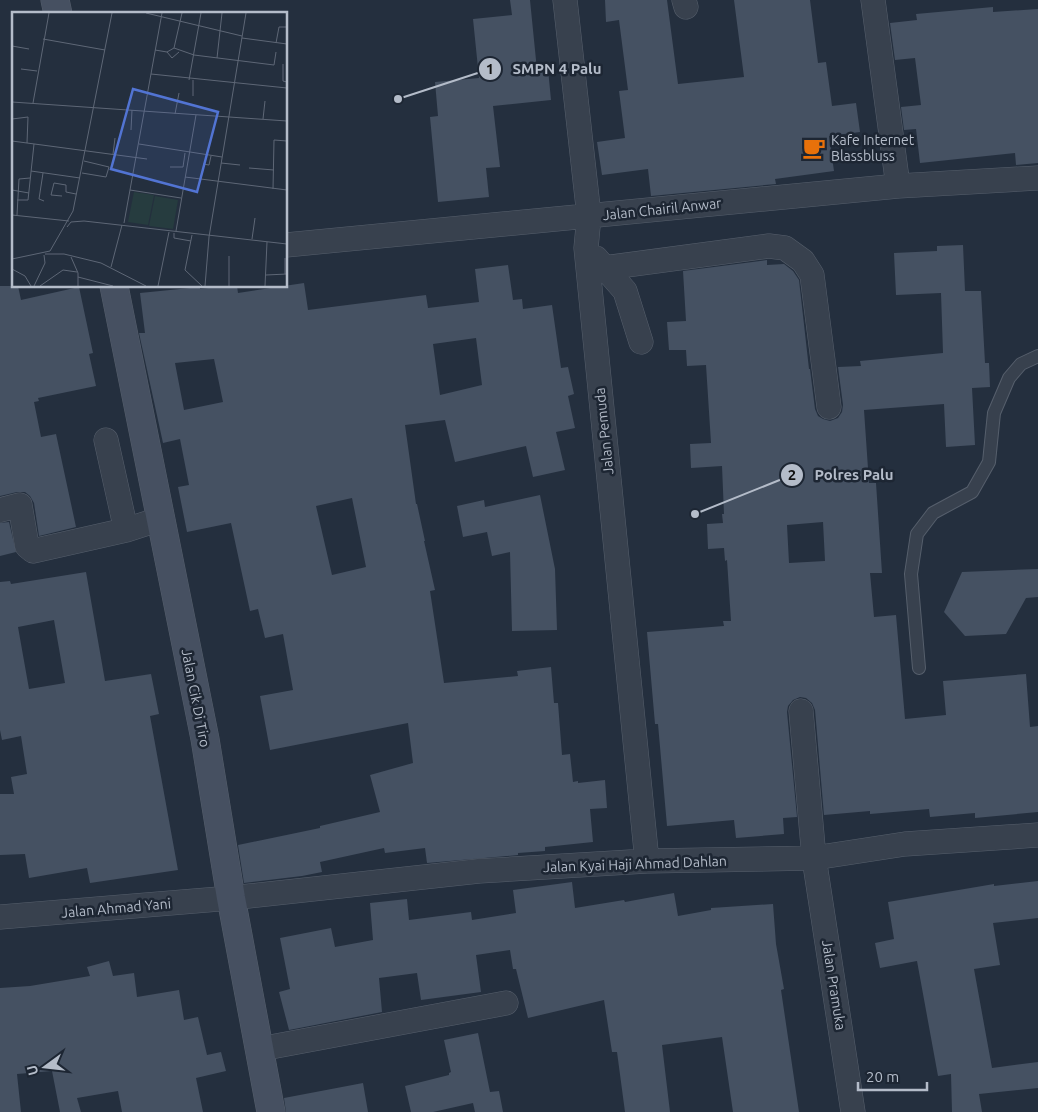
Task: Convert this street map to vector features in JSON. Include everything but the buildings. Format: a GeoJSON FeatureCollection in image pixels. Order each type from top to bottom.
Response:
{"type":"FeatureCollection","features":[{"type":"Feature","properties":{"kind":"street","name":"Jalan Pemuda"},"geometry":{"type":"LineString","coordinates":[[565,0],[589,216],[586,248],[647,861]]}},
{"type":"Feature","properties":{"kind":"street"},"geometry":{"type":"LineString","coordinates":[[873,0],[898,186]]}},
{"type":"Feature","properties":{"kind":"street","name":"Jalan Chairil Anwar"},"geometry":{"type":"LineString","coordinates":[[288,244],[898,186],[1038,178]]}},
{"type":"Feature","properties":{"kind":"street"},"geometry":{"type":"LineString","coordinates":[[604,268],[769,246],[785,248],[803,261],[812,275],[829,407]]}},
{"type":"Feature","properties":{"kind":"street"},"geometry":{"type":"LineString","coordinates":[[586,248],[625,291],[642,342]]}},
{"type":"Feature","properties":{"kind":"street","name":"Jalan Cik Di Tiro"},"geometry":{"type":"LineString","coordinates":[[114,288],[205,739],[231,898],[271,1112]]}},
{"type":"Feature","properties":{"kind":"street"},"geometry":{"type":"LineString","coordinates":[[106,440],[126,530]]}},
{"type":"Feature","properties":{"kind":"street"},"geometry":{"type":"LineString","coordinates":[[0,510],[20,505],[27,546],[33,551],[126,530],[160,519]]}},
{"type":"Feature","properties":{"kind":"street","name":"Jalan Pramuka"},"geometry":{"type":"LineString","coordinates":[[801,711],[814,858],[853,1112]]}},
{"type":"Feature","properties":{"kind":"street","name":"Jalan Kyai Haji Ahmad Dahlan"},"geometry":{"type":"LineString","coordinates":[[231,898],[479,871],[647,861],[814,858],[905,844],[1038,834]]}},
{"type":"Feature","properties":{"kind":"street","name":"Jalan Ahmad Yani"},"geometry":{"type":"LineString","coordinates":[[0,917],[231,898]]}},
{"type":"Feature","properties":{"kind":"street"},"geometry":{"type":"LineString","coordinates":[[260,1048],[506,1002]]}},
{"type":"Feature","properties":{"kind":"lane"},"geometry":{"type":"LineString","coordinates":[[919,668],[911,574],[917,534],[934,513],[972,492],[989,462],[994,413],[1010,378],[1021,364],[1038,356]]}},
{"type":"Feature","properties":{"kind":"place","name":"SMPN 4 Palu"},"geometry":{"type":"Point","coordinates":[398,99]}},
{"type":"Feature","properties":{"kind":"place","name":"Kafe Internet Blassbluss"},"geometry":{"type":"Point","coordinates":[814,148]}},
{"type":"Feature","properties":{"kind":"place","name":"Polres Palu"},"geometry":{"type":"Point","coordinates":[695,514]}}]}
